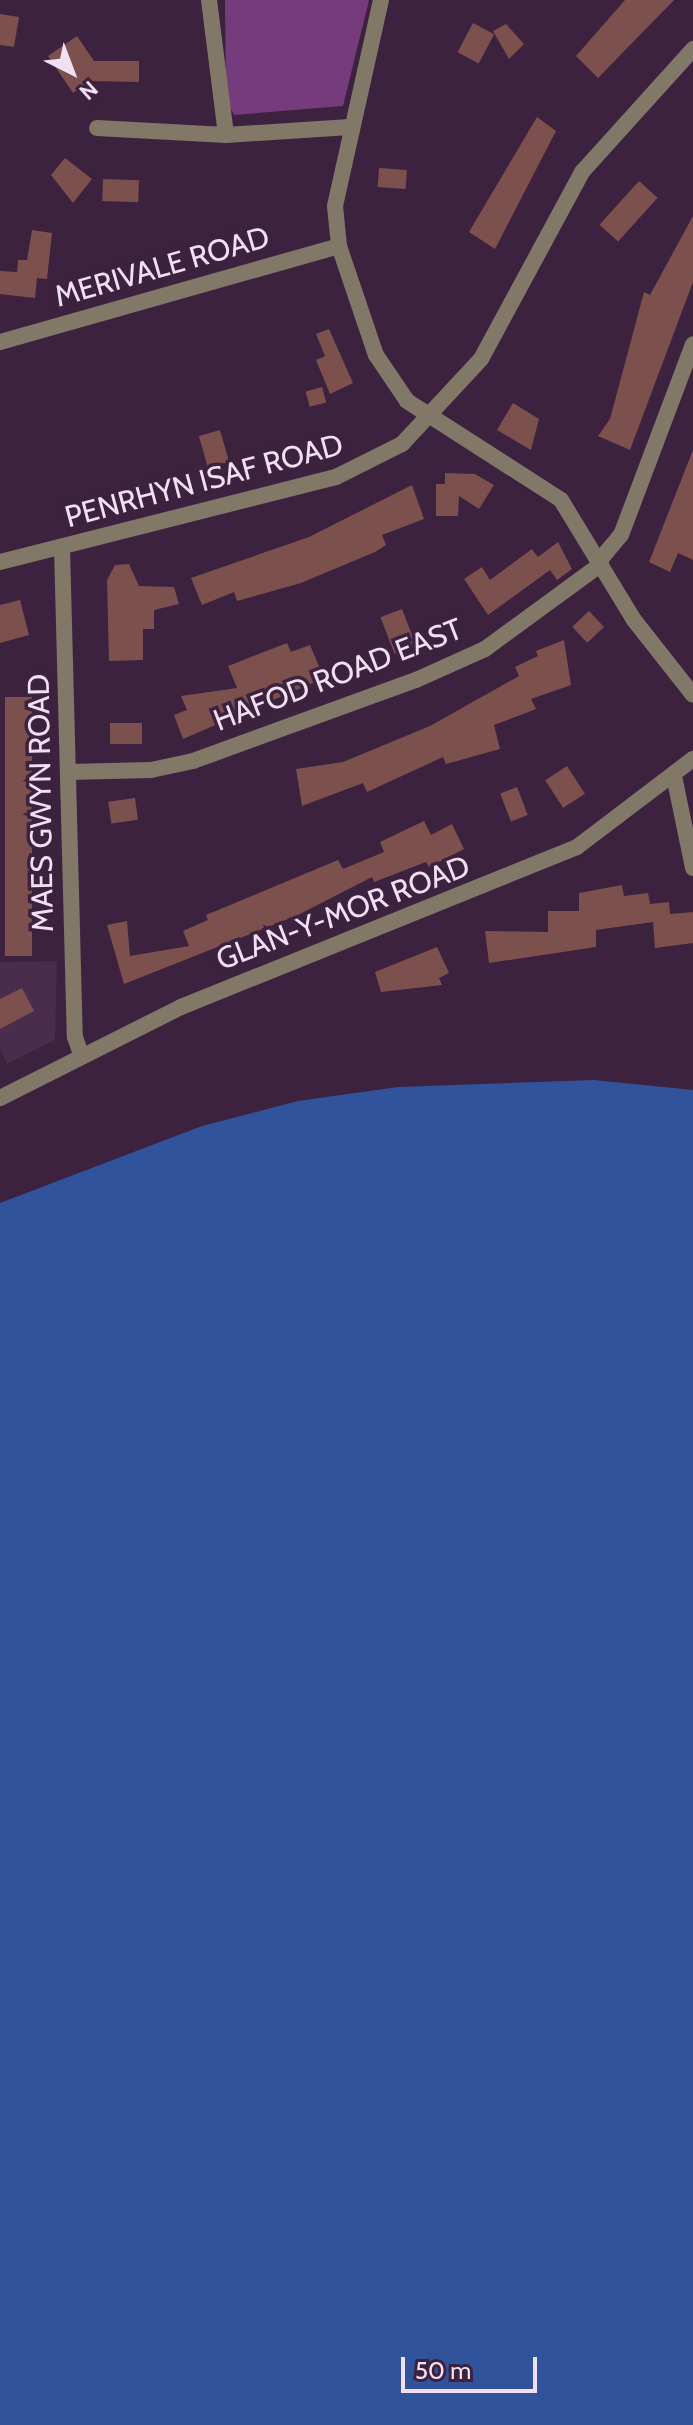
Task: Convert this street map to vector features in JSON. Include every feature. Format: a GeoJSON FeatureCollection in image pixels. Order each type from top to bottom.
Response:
{"type":"FeatureCollection","features":[{"type":"Feature","properties":{"kind":"street"},"geometry":{"type":"LineString","coordinates":[[209,0],[226,135]]}},
{"type":"Feature","properties":{"kind":"street"},"geometry":{"type":"LineString","coordinates":[[381,0],[337,174],[339,246],[376,355],[407,401],[431,419],[514,463],[561,500],[634,620],[693,695]]}},
{"type":"Feature","properties":{"kind":"street","name":"PENRHYN ISAF ROAD"},"geometry":{"type":"LineString","coordinates":[[0,562],[336,477],[377,461],[431,419],[507,318],[582,172],[693,49]]}},
{"type":"Feature","properties":{"kind":"street"},"geometry":{"type":"LineString","coordinates":[[97,128],[226,135],[350,127]]}},
{"type":"Feature","properties":{"kind":"street","name":"MERIVALE ROAD"},"geometry":{"type":"LineString","coordinates":[[0,342],[339,246]]}},
{"type":"Feature","properties":{"kind":"street","name":"HAFOD ROAD EAST"},"geometry":{"type":"LineString","coordinates":[[69,772],[151,770],[193,761],[416,680],[485,649],[600,563],[621,535],[693,344]]}},
{"type":"Feature","properties":{"kind":"street","name":"MAES GWYN ROAD"},"geometry":{"type":"LineString","coordinates":[[62,548],[75,1037],[81,1054]]}},
{"type":"Feature","properties":{"kind":"street","name":"GLAN-Y-MOR ROAD"},"geometry":{"type":"LineString","coordinates":[[0,1098],[81,1054],[577,847],[693,759]]}},
{"type":"Feature","properties":{"kind":"street"},"geometry":{"type":"LineString","coordinates":[[674,776],[693,868]]}},
{"type":"Feature","properties":{"kind":"shaded area"},"geometry":{"type":"Polygon","coordinates":[[[225,0],[369,0],[343,106],[234,115],[226,99],[225,0]]]}},
{"type":"Feature","properties":{"kind":"shaded area"},"geometry":{"type":"Polygon","coordinates":[[[57,961],[55,1040],[7,1064],[0,1049],[0,962],[57,961]]]}},
{"type":"Feature","properties":{"kind":"water"},"geometry":{"type":"Polygon","coordinates":[[[594,1080],[693,1090],[693,2425],[0,2425],[0,1203],[202,1126],[298,1101],[398,1087],[594,1080]]]}},
{"type":"Feature","properties":{"kind":"building"},"geometry":{"type":"Polygon","coordinates":[[[625,0],[674,0],[598,78],[576,56],[625,0]]]}},
{"type":"Feature","properties":{"kind":"building"},"geometry":{"type":"Polygon","coordinates":[[[0,14],[19,17],[14,47],[0,45],[0,14]]]}},
{"type":"Feature","properties":{"kind":"building"},"geometry":{"type":"Polygon","coordinates":[[[473,23],[494,34],[479,63],[458,52],[473,23]]]}},
{"type":"Feature","properties":{"kind":"building"},"geometry":{"type":"Polygon","coordinates":[[[506,24],[524,44],[509,59],[493,31],[506,24]]]}},
{"type":"Feature","properties":{"kind":"building"},"geometry":{"type":"Polygon","coordinates":[[[77,36],[94,61],[139,61],[139,82],[90,81],[73,93],[48,56],[77,36]]]}},
{"type":"Feature","properties":{"kind":"building"},"geometry":{"type":"Polygon","coordinates":[[[537,117],[556,131],[495,249],[469,232],[537,117]]]}},
{"type":"Feature","properties":{"kind":"building"},"geometry":{"type":"Polygon","coordinates":[[[65,158],[92,179],[73,203],[51,175],[65,158]]]}},
{"type":"Feature","properties":{"kind":"building"},"geometry":{"type":"Polygon","coordinates":[[[379,168],[407,170],[406,189],[378,187],[379,168]]]}},
{"type":"Feature","properties":{"kind":"building"},"geometry":{"type":"Polygon","coordinates":[[[103,179],[139,180],[138,202],[102,201],[103,179]]]}},
{"type":"Feature","properties":{"kind":"building"},"geometry":{"type":"Polygon","coordinates":[[[639,181],[658,198],[618,242],[600,225],[639,181]]]}},
{"type":"Feature","properties":{"kind":"building"},"geometry":{"type":"Polygon","coordinates":[[[693,216],[693,282],[630,450],[598,436],[610,419],[644,292],[650,295],[693,216]]]}},
{"type":"Feature","properties":{"kind":"building"},"geometry":{"type":"Polygon","coordinates":[[[32,230],[52,233],[47,279],[37,278],[35,298],[0,294],[0,271],[17,272],[18,260],[27,260],[32,230]]]}},
{"type":"Feature","properties":{"kind":"building"},"geometry":{"type":"Polygon","coordinates":[[[329,329],[353,383],[330,394],[316,360],[325,356],[316,334],[329,329]]]}},
{"type":"Feature","properties":{"kind":"building"},"geometry":{"type":"Polygon","coordinates":[[[322,387],[326,402],[310,407],[306,391],[322,387]]]}},
{"type":"Feature","properties":{"kind":"building"},"geometry":{"type":"Polygon","coordinates":[[[513,403],[539,419],[531,450],[497,430],[513,403]]]}},
{"type":"Feature","properties":{"kind":"building"},"geometry":{"type":"Polygon","coordinates":[[[220,430],[229,462],[208,468],[199,436],[220,430]]]}},
{"type":"Feature","properties":{"kind":"building"},"geometry":{"type":"Polygon","coordinates":[[[693,450],[693,560],[678,553],[670,572],[649,562],[693,450]]]}},
{"type":"Feature","properties":{"kind":"building"},"geometry":{"type":"Polygon","coordinates":[[[445,473],[475,474],[494,485],[479,509],[459,496],[458,516],[436,516],[436,484],[445,484],[445,473]]]}},
{"type":"Feature","properties":{"kind":"building"},"geometry":{"type":"Polygon","coordinates":[[[412,485],[424,519],[382,535],[386,545],[375,552],[301,583],[237,601],[234,592],[202,605],[191,578],[309,537],[412,485]]]}},
{"type":"Feature","properties":{"kind":"building"},"geometry":{"type":"Polygon","coordinates":[[[558,542],[572,569],[557,580],[550,570],[488,615],[464,579],[482,567],[490,580],[532,549],[538,557],[558,542]]]}},
{"type":"Feature","properties":{"kind":"building"},"geometry":{"type":"Polygon","coordinates":[[[129,564],[139,586],[174,587],[179,604],[154,610],[154,629],[143,629],[143,660],[109,661],[107,580],[115,565],[129,564]]]}},
{"type":"Feature","properties":{"kind":"building"},"geometry":{"type":"Polygon","coordinates":[[[20,600],[29,635],[0,643],[0,605],[20,600]]]}},
{"type":"Feature","properties":{"kind":"building"},"geometry":{"type":"Polygon","coordinates":[[[402,609],[416,645],[395,654],[381,617],[402,609]]]}},
{"type":"Feature","properties":{"kind":"building"},"geometry":{"type":"Polygon","coordinates":[[[589,611],[604,627],[587,643],[572,627],[589,611]]]}},
{"type":"Feature","properties":{"kind":"building"},"geometry":{"type":"Polygon","coordinates":[[[564,640],[571,685],[531,699],[536,709],[494,725],[500,749],[446,764],[443,757],[367,792],[363,783],[302,806],[296,769],[343,762],[430,726],[519,676],[515,667],[538,656],[536,651],[564,640]]]}},
{"type":"Feature","properties":{"kind":"building"},"geometry":{"type":"Polygon","coordinates":[[[287,643],[291,652],[310,645],[324,678],[183,739],[174,715],[187,710],[181,696],[237,688],[228,666],[287,643]]]}},
{"type":"Feature","properties":{"kind":"building"},"geometry":{"type":"Polygon","coordinates":[[[5,697],[32,697],[32,956],[5,956],[5,697]]]}},
{"type":"Feature","properties":{"kind":"building"},"geometry":{"type":"Polygon","coordinates":[[[110,723],[142,723],[142,744],[110,744],[110,723]]]}},
{"type":"Feature","properties":{"kind":"building"},"geometry":{"type":"Polygon","coordinates":[[[567,766],[585,794],[563,808],[545,780],[567,766]]]}},
{"type":"Feature","properties":{"kind":"building"},"geometry":{"type":"Polygon","coordinates":[[[517,787],[528,815],[511,821],[500,793],[517,787]]]}},
{"type":"Feature","properties":{"kind":"building"},"geometry":{"type":"Polygon","coordinates":[[[135,798],[138,820],[111,824],[108,802],[135,798]]]}},
{"type":"Feature","properties":{"kind":"building"},"geometry":{"type":"Polygon","coordinates":[[[424,821],[431,835],[452,824],[464,849],[429,867],[426,862],[374,882],[372,877],[298,915],[124,984],[107,925],[127,921],[130,956],[189,946],[183,931],[208,920],[206,915],[338,860],[343,869],[384,852],[380,842],[424,821]]]}},
{"type":"Feature","properties":{"kind":"building"},"geometry":{"type":"Polygon","coordinates":[[[622,885],[624,896],[648,893],[650,904],[669,902],[670,914],[693,912],[693,943],[655,948],[653,922],[596,930],[596,947],[489,963],[485,931],[548,932],[548,911],[579,911],[579,893],[622,885]]]}},
{"type":"Feature","properties":{"kind":"building"},"geometry":{"type":"Polygon","coordinates":[[[437,947],[449,973],[439,978],[442,985],[381,992],[375,972],[437,947]]]}},
{"type":"Feature","properties":{"kind":"building"},"geometry":{"type":"Polygon","coordinates":[[[22,988],[34,1011],[0,1029],[0,999],[22,988]]]}}]}
